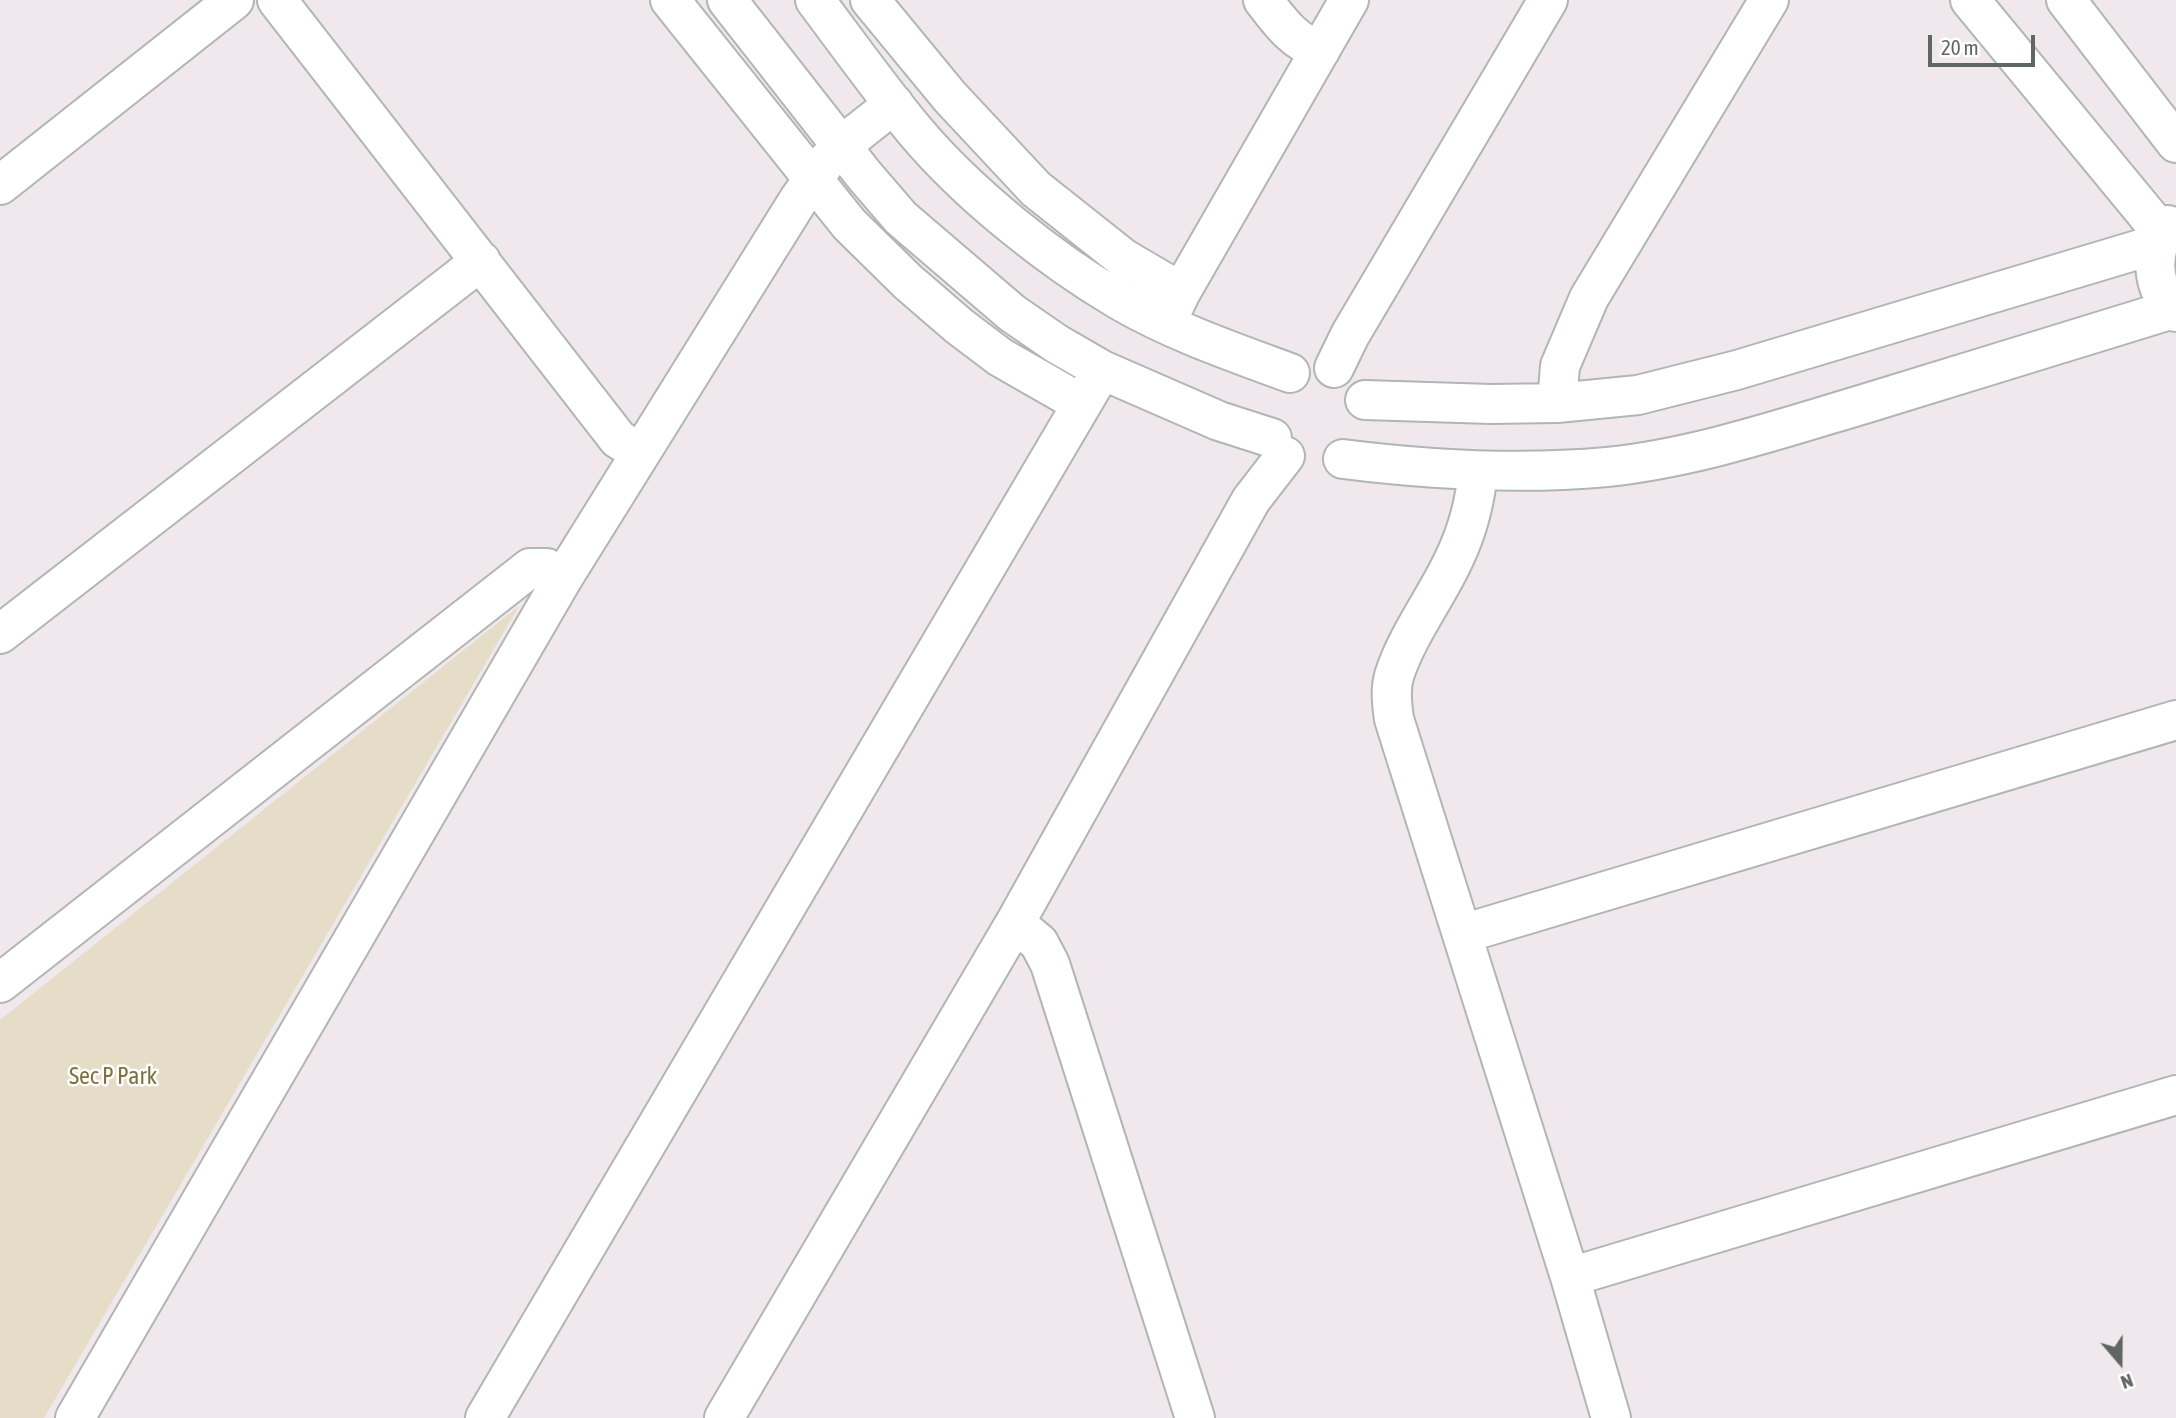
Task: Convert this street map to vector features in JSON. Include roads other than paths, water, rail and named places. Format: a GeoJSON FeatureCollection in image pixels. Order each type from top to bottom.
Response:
{"type":"FeatureCollection","features":[{"type":"Feature","properties":{"kind":"street"},"geometry":{"type":"LineString","coordinates":[[0,185],[234,0]]}},
{"type":"Feature","properties":{"kind":"street"},"geometry":{"type":"LineString","coordinates":[[277,0],[618,439],[640,453]]}},
{"type":"Feature","properties":{"kind":"street"},"geometry":{"type":"LineString","coordinates":[[670,0],[849,224],[908,282],[1000,357],[1082,404]]}},
{"type":"Feature","properties":{"kind":"street"},"geometry":{"type":"LineString","coordinates":[[727,0],[901,218],[1012,313],[1057,344],[1102,370],[1279,447],[1304,465],[1323,466],[1343,459],[1356,448],[1365,434],[1368,416],[1365,400],[1353,380],[1334,368],[1319,365],[1290,373],[1277,386],[1269,402],[1267,421],[1279,447]]}},
{"type":"Feature","properties":{"kind":"street"},"geometry":{"type":"LineString","coordinates":[[815,0],[916,132],[983,198],[1045,251],[1120,301],[1174,307]]}},
{"type":"Feature","properties":{"kind":"street"},"geometry":{"type":"LineString","coordinates":[[870,0],[950,97],[1036,189],[1123,258],[1174,307],[1290,373]]}},
{"type":"Feature","properties":{"kind":"street"},"geometry":{"type":"LineString","coordinates":[[1263,0],[1285,28],[1304,44],[1320,51]]}},
{"type":"Feature","properties":{"kind":"street"},"geometry":{"type":"LineString","coordinates":[[1174,307],[1349,0]]}},
{"type":"Feature","properties":{"kind":"street"},"geometry":{"type":"LineString","coordinates":[[1334,368],[1357,323],[1548,0]]}},
{"type":"Feature","properties":{"kind":"street"},"geometry":{"type":"LineString","coordinates":[[1557,402],[1560,366],[1589,298],[1769,0]]}},
{"type":"Feature","properties":{"kind":"street"},"geometry":{"type":"LineString","coordinates":[[1970,0],[2165,231]]}},
{"type":"Feature","properties":{"kind":"street"},"geometry":{"type":"LineString","coordinates":[[2066,0],[2176,143]]}},
{"type":"Feature","properties":{"kind":"street"},"geometry":{"type":"LineString","coordinates":[[75,1418],[563,579],[640,453],[813,181],[842,145],[894,104]]}},
{"type":"Feature","properties":{"kind":"street"},"geometry":{"type":"LineString","coordinates":[[1365,400],[1491,404],[1557,402],[1638,395],[1678,387],[2165,231]]}},
{"type":"Feature","properties":{"kind":"street"},"geometry":{"type":"LineString","coordinates":[[1343,459],[1478,471],[1607,467],[1691,452],[1796,424],[2174,311],[2156,279],[2155,261],[2165,231]]}},
{"type":"Feature","properties":{"kind":"street"},"geometry":{"type":"LineString","coordinates":[[0,634],[481,261]]}},
{"type":"Feature","properties":{"kind":"street"},"geometry":{"type":"LineString","coordinates":[[485,1418],[1102,370]]}},
{"type":"Feature","properties":{"kind":"street"},"geometry":{"type":"LineString","coordinates":[[724,1418],[1015,923],[1279,447]]}},
{"type":"Feature","properties":{"kind":"street"},"geometry":{"type":"LineString","coordinates":[[1478,471],[1475,505],[1455,558],[1393,677],[1391,694],[1394,719],[1570,1277],[1611,1418]]}},
{"type":"Feature","properties":{"kind":"street"},"geometry":{"type":"LineString","coordinates":[[0,983],[530,568],[547,568],[563,579]]}},
{"type":"Feature","properties":{"kind":"street"},"geometry":{"type":"LineString","coordinates":[[1462,934],[2176,720]]}},
{"type":"Feature","properties":{"kind":"street"},"geometry":{"type":"LineString","coordinates":[[1015,923],[1039,943],[1050,964],[1193,1417]]}},
{"type":"Feature","properties":{"kind":"street"},"geometry":{"type":"LineString","coordinates":[[1570,1277],[2176,1095]]}},
{"type":"Feature","properties":{"kind":"park label","name":"Sec P Park"},"geometry":{"type":"Point","coordinates":[113,1076]}}]}
